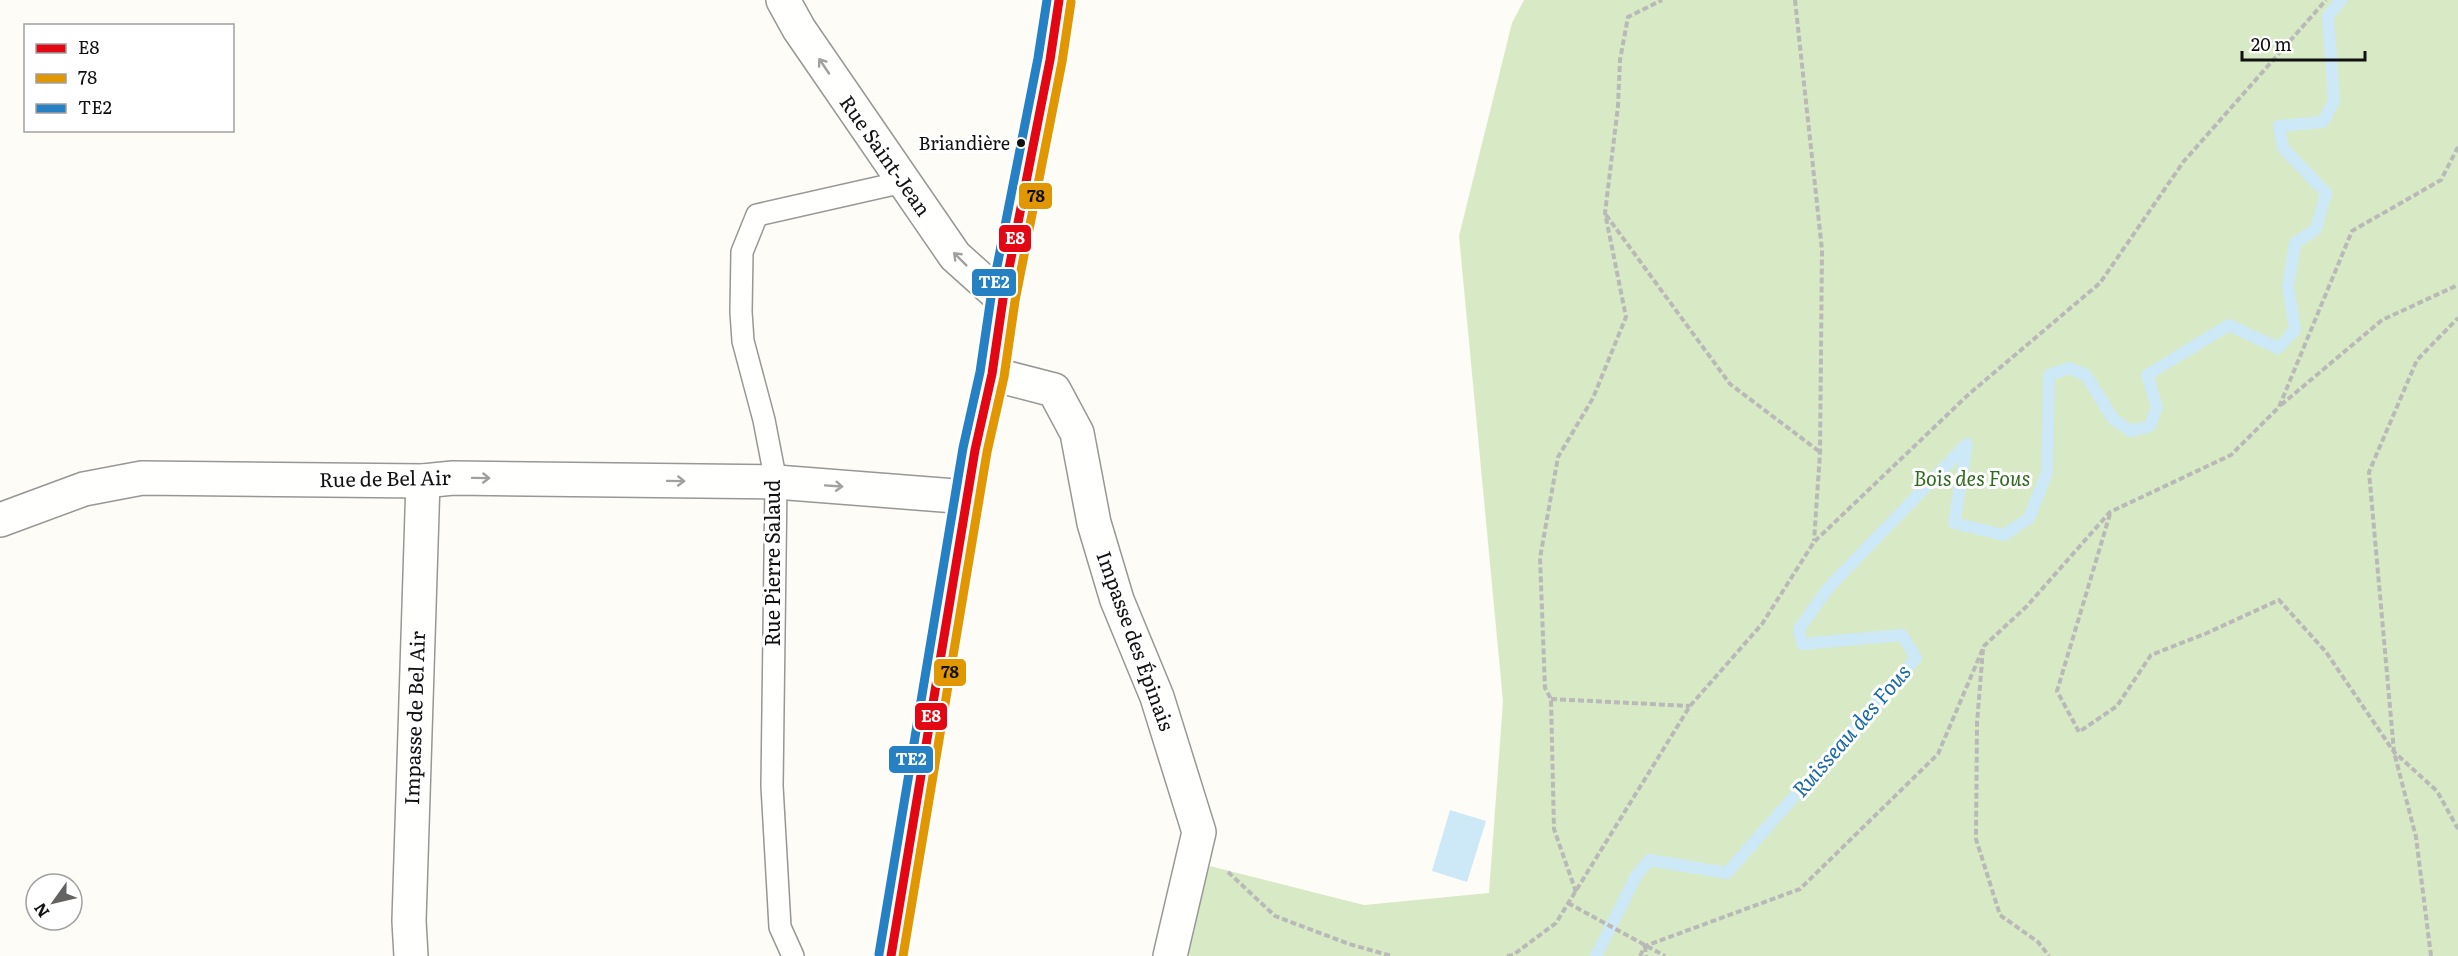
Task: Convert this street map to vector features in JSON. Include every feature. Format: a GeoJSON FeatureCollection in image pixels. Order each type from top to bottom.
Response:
{"type":"FeatureCollection","features":[{"type":"Feature","properties":{"kind":"street","name":"Rue Saint-Jean"},"geometry":{"type":"LineString","coordinates":[[783,0],[799,29],[955,256],[1003,299]]}},
{"type":"Feature","properties":{"kind":"street"},"geometry":{"type":"LineString","coordinates":[[891,956],[975,450],[992,374],[1003,299],[1050,60],[1059,0]]}},
{"type":"Feature","properties":{"kind":"street","name":"Impasse des Épinais"},"geometry":{"type":"LineString","coordinates":[[992,374],[1054,390],[1077,433],[1094,523],[1117,600],[1156,697],[1199,832]]}},
{"type":"Feature","properties":{"kind":"street","name":"Rue de Bel Air"},"geometry":{"type":"LineString","coordinates":[[0,520],[84,489],[142,478],[423,481],[453,478],[776,482],[968,497]]}},
{"type":"Feature","properties":{"kind":"street","name":"Impasse de Bel Air"},"geometry":{"type":"LineString","coordinates":[[411,956],[409,921],[423,481]]}},
{"type":"Feature","properties":{"kind":"street"},"geometry":{"type":"LineString","coordinates":[[1170,956],[1199,832]]}},
{"type":"Feature","properties":{"kind":"lane","name":"Rue Pierre Salaud"},"geometry":{"type":"LineString","coordinates":[[793,956],[780,927],[772,786],[776,482],[764,420],[743,341],[742,252],[757,215],[903,182]]}},
{"type":"Feature","properties":{"kind":"path"},"geometry":{"type":"LineString","coordinates":[[1576,892],[1554,829],[1551,699],[1545,688],[1540,558],[1558,457],[1593,398],[1626,317],[1605,213],[1618,106],[1620,60],[1628,17],[1662,0]]}},
{"type":"Feature","properties":{"kind":"path"},"geometry":{"type":"LineString","coordinates":[[1795,0],[1822,250],[1820,453],[1814,542]]}},
{"type":"Feature","properties":{"kind":"path"},"geometry":{"type":"LineString","coordinates":[[1507,956],[1513,955],[1557,923],[1689,706],[1762,624],[1814,542],[1969,394],[2100,283],[2184,162],[2326,0]]}},
{"type":"Feature","properties":{"kind":"path"},"geometry":{"type":"LineString","coordinates":[[2279,407],[2352,231],[2441,180],[2458,147]]}},
{"type":"Feature","properties":{"kind":"path"},"geometry":{"type":"LineString","coordinates":[[1605,213],[1730,384],[1820,453]]}},
{"type":"Feature","properties":{"kind":"path"},"geometry":{"type":"LineString","coordinates":[[1640,956],[1645,945],[1800,889],[1938,754],[1984,646],[2027,606],[2110,512],[2231,455],[2279,407],[2382,320],[2458,285]]}},
{"type":"Feature","properties":{"kind":"path"},"geometry":{"type":"LineString","coordinates":[[2431,956],[2416,837],[2394,752],[2369,472],[2417,360],[2458,318]]}},
{"type":"Feature","properties":{"kind":"path"},"geometry":{"type":"LineString","coordinates":[[2110,512],[2057,691],[2079,732],[2117,706],[2151,655],[2207,633],[2279,600],[2326,652],[2394,752],[2437,791],[2458,829]]}},
{"type":"Feature","properties":{"kind":"path"},"geometry":{"type":"LineString","coordinates":[[1984,646],[1977,723],[1976,839],[2000,915],[2038,942],[2049,956]]}},
{"type":"Feature","properties":{"kind":"path"},"geometry":{"type":"LineString","coordinates":[[1551,699],[1689,706]]}},
{"type":"Feature","properties":{"kind":"path"},"geometry":{"type":"LineString","coordinates":[[1199,832],[1232,877],[1275,916],[1349,944],[1392,956]]}},
{"type":"Feature","properties":{"kind":"path"},"geometry":{"type":"LineString","coordinates":[[1568,903],[1665,956]]}},
{"type":"Feature","properties":{"kind":"path"},"geometry":{"type":"LineString","coordinates":[[1645,945],[1646,956]]}},
{"type":"Feature","properties":{"kind":"green space","name":"Bois des Fous"},"geometry":{"type":"Polygon","coordinates":[[[1524,0],[2458,0],[2458,956],[1191,956],[1180,950],[1210,866],[1364,905],[1489,893],[1503,701],[1459,236],[1512,23],[1524,0]]]}},
{"type":"Feature","properties":{"kind":"water"},"geometry":{"type":"Polygon","coordinates":[[[1450,810],[1486,821],[1467,882],[1432,871],[1450,810]]]}},
{"type":"Feature","properties":{"kind":"waterway","name":"Ruisseau des Fous"},"geometry":{"type":"LineString","coordinates":[[1596,956],[1636,876],[1649,860],[1727,873],[1916,658],[1902,635],[1802,644],[1799,629],[1829,587],[1967,444],[1954,523],[2004,535],[2029,518],[2047,473],[2049,375],[2069,368],[2086,375],[2113,419],[2131,431],[2150,426],[2157,407],[2147,375],[2229,325],[2278,348],[2295,330],[2288,286],[2295,243],[2316,229],[2326,193],[2283,148],[2279,126],[2323,122],[2334,101],[2328,16],[2341,0]]}},
{"type":"Feature","properties":{"kind":"transit line","name":"TE2"},"geometry":{"type":"LineString","coordinates":[[879,954],[963,448],[980,372],[991,297],[1038,58],[1047,0]]}},
{"type":"Feature","properties":{"kind":"transit line","name":"E8"},"geometry":{"type":"LineString","coordinates":[[891,956],[975,450],[992,374],[1003,299],[1050,60],[1059,0]]}},
{"type":"Feature","properties":{"kind":"transit line","name":"78"},"geometry":{"type":"LineString","coordinates":[[903,956],[987,452],[1004,377],[1015,301],[1062,62],[1071,2]]}},
{"type":"Feature","properties":{"kind":"place","name":"Briandière"},"geometry":{"type":"Point","coordinates":[1021,143]}}]}
